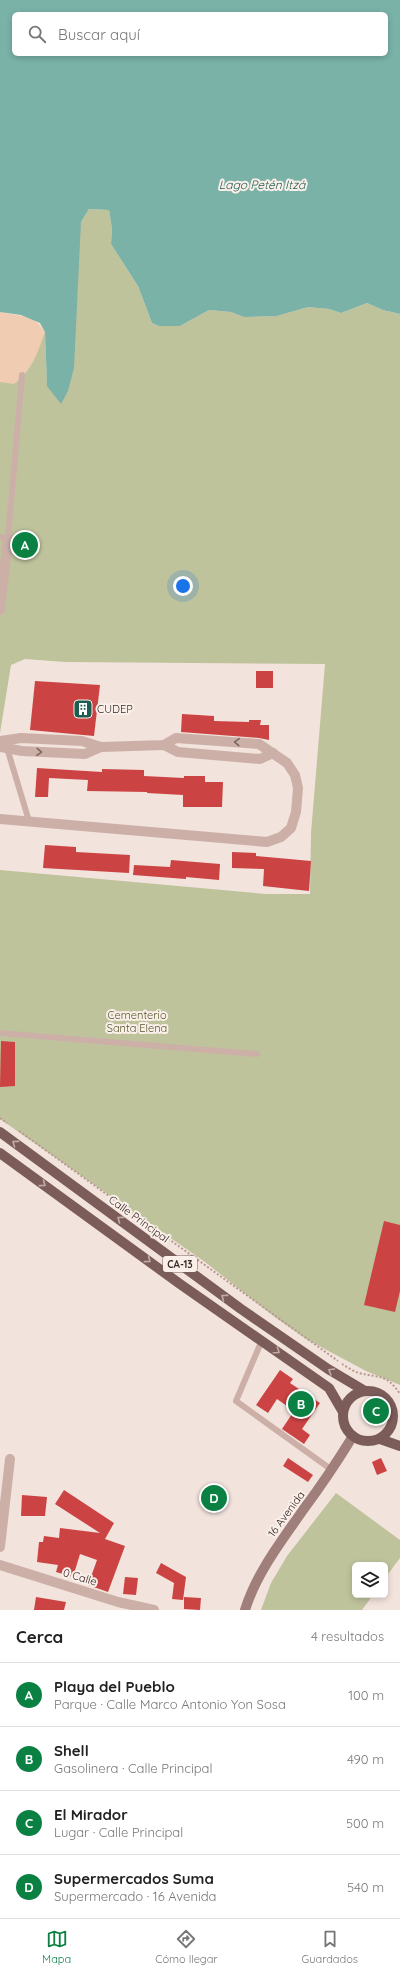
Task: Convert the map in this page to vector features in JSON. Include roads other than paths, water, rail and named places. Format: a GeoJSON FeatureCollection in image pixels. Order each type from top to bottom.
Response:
{"type":"FeatureCollection","features":[{"type":"Feature","properties":{"kind":"main road","name":"Calle Principal"},"geometry":{"type":"LineString","coordinates":[[0,1132],[240,1309],[328,1369],[365,1391]]}},
{"type":"Feature","properties":{"kind":"main road","name":"CA-13"},"geometry":{"type":"LineString","coordinates":[[0,1153],[180,1284],[329,1388],[343,1412],[344,1426],[352,1436]]}},
{"type":"Feature","properties":{"kind":"main road"},"geometry":{"type":"LineString","coordinates":[[343,1412],[345,1404],[350,1398],[365,1391]]}},
{"type":"Feature","properties":{"kind":"main road","name":"CA-13"},"geometry":{"type":"LineString","coordinates":[[365,1391],[372,1391],[384,1396],[397,1414],[391,1428],[380,1439]]}},
{"type":"Feature","properties":{"kind":"main road"},"geometry":{"type":"LineString","coordinates":[[352,1436],[366,1441],[380,1439],[400,1446]]}},
{"type":"Feature","properties":{"kind":"main road","name":"16 Avenida"},"geometry":{"type":"LineString","coordinates":[[245,1610],[250,1593],[270,1557],[332,1470],[352,1436]]}},
{"type":"Feature","properties":{"kind":"street"},"geometry":{"type":"LineString","coordinates":[[0,610],[4,538]]}},
{"type":"Feature","properties":{"kind":"street"},"geometry":{"type":"LineString","coordinates":[[0,819],[267,842],[281,837],[291,828],[296,812],[298,788],[295,775],[287,763],[260,744],[176,738],[164,745]]}},
{"type":"Feature","properties":{"kind":"street"},"geometry":{"type":"LineString","coordinates":[[2,746],[85,754],[101,746],[164,745],[178,752],[260,760],[273,754]]}},
{"type":"Feature","properties":{"kind":"street"},"geometry":{"type":"LineString","coordinates":[[0,1547],[10,1459]]}},
{"type":"Feature","properties":{"kind":"street","name":"0 Calle"},"geometry":{"type":"LineString","coordinates":[[0,1565],[117,1606],[154,1610]]}},
{"type":"Feature","properties":{"kind":"lane"},"geometry":{"type":"LineString","coordinates":[[4,538],[22,375]]}},
{"type":"Feature","properties":{"kind":"lane"},"geometry":{"type":"LineString","coordinates":[[2,746],[29,822]]}},
{"type":"Feature","properties":{"kind":"lane"},"geometry":{"type":"LineString","coordinates":[[0,1033],[257,1054]]}},
{"type":"Feature","properties":{"kind":"lane"},"geometry":{"type":"LineString","coordinates":[[262,1340],[236,1401],[332,1470]]}},
{"type":"Feature","properties":{"kind":"water","name":"Lago Petén Itzá"},"geometry":{"type":"Polygon","coordinates":[[[0,0],[400,0],[400,314],[383,310],[367,303],[341,313],[329,309],[308,307],[277,316],[244,317],[231,312],[209,310],[180,326],[159,326],[152,323],[138,286],[111,244],[112,229],[109,210],[89,209],[81,222],[74,368],[68,391],[61,404],[47,386],[45,332],[40,323],[21,315],[0,312],[0,0]]]}},
{"type":"Feature","properties":{"kind":"place","name":"Playa del Pueblo"},"geometry":{"type":"Point","coordinates":[25,545]}},
{"type":"Feature","properties":{"kind":"place","name":"CUDEP"},"geometry":{"type":"Point","coordinates":[83,709]}},
{"type":"Feature","properties":{"kind":"place","name":"Shell"},"geometry":{"type":"Point","coordinates":[301,1404]}},
{"type":"Feature","properties":{"kind":"place","name":"El Mirador"},"geometry":{"type":"Point","coordinates":[376,1411]}},
{"type":"Feature","properties":{"kind":"place","name":"Supermercados Suma"},"geometry":{"type":"Point","coordinates":[214,1498]}},
{"type":"Feature","properties":{"kind":"park label","name":"Cementerio Santa Elena"},"geometry":{"type":"Point","coordinates":[137,1021]}}]}
